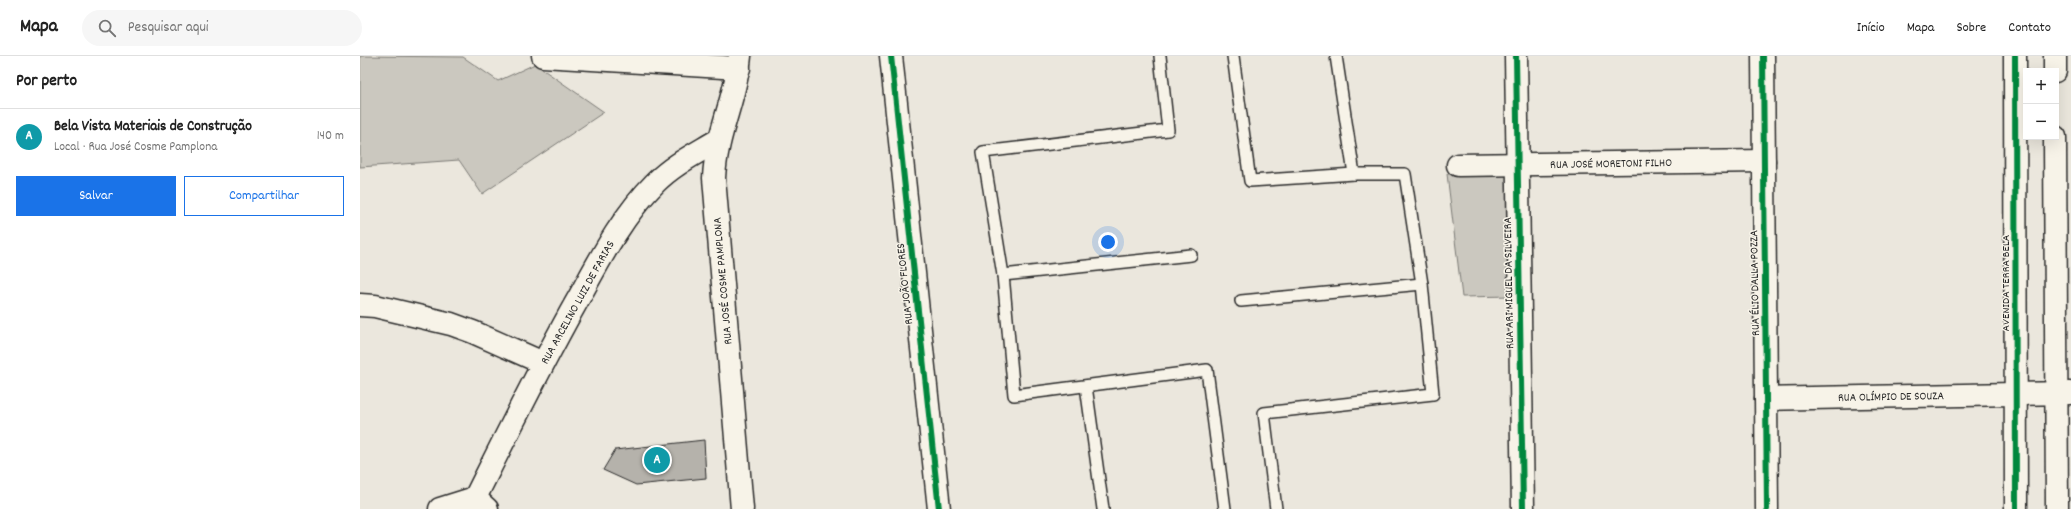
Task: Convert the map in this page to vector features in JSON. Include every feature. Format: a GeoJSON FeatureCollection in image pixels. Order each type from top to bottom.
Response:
{"type":"FeatureCollection","features":[{"type":"Feature","properties":{"kind":"street"},"geometry":{"type":"LineString","coordinates":[[543,56],[739,62]]}},
{"type":"Feature","properties":{"kind":"street","name":"RUA JOÃO FLORES"},"geometry":{"type":"LineString","coordinates":[[891,56],[939,509]]}},
{"type":"Feature","properties":{"kind":"street","name":"RUA ARI MIGUEL DA SILVEIRA"},"geometry":{"type":"LineString","coordinates":[[1516,56],[1523,509]]}},
{"type":"Feature","properties":{"kind":"street","name":"RUA ÉLIO DALLA POZZA"},"geometry":{"type":"LineString","coordinates":[[1763,56],[1767,509]]}},
{"type":"Feature","properties":{"kind":"street","name":"AVENIDA TERRA BELA"},"geometry":{"type":"LineString","coordinates":[[2015,56],[2016,509]]}},
{"type":"Feature","properties":{"kind":"street"},"geometry":{"type":"LineString","coordinates":[[2055,56],[2055,68]]}},
{"type":"Feature","properties":{"kind":"street","name":"RUA JOSÉ COSME PAMPLONA"},"geometry":{"type":"LineString","coordinates":[[739,62],[718,140],[714,178],[715,211],[742,509]]}},
{"type":"Feature","properties":{"kind":"street","name":"RUA ARCELINO LUIZ DE FARIAS"},"geometry":{"type":"LineString","coordinates":[[481,503],[543,363],[602,255],[639,200],[674,166],[718,140]]}},
{"type":"Feature","properties":{"kind":"street"},"geometry":{"type":"LineString","coordinates":[[2055,140],[2064,393],[2057,509]]}},
{"type":"Feature","properties":{"kind":"street","name":"RUA JOSÉ MORETONI FILHO"},"geometry":{"type":"LineString","coordinates":[[1458,165],[1764,161]]}},
{"type":"Feature","properties":{"kind":"street"},"geometry":{"type":"LineString","coordinates":[[360,305],[374,306],[450,324],[473,332],[543,363]]}},
{"type":"Feature","properties":{"kind":"street","name":"RUA OLÍMPIO DE SOUZA"},"geometry":{"type":"LineString","coordinates":[[1766,399],[2064,393]]}},
{"type":"Feature","properties":{"kind":"street"},"geometry":{"type":"LineString","coordinates":[[440,509],[481,503]]}},
{"type":"Feature","properties":{"kind":"lane"},"geometry":{"type":"LineString","coordinates":[[1160,56],[1168,130],[983,152],[1003,275],[1014,395],[1207,370],[1225,509]]}},
{"type":"Feature","properties":{"kind":"lane"},"geometry":{"type":"LineString","coordinates":[[1234,56],[1250,181],[1354,174],[1405,174],[1422,284],[1433,394],[1264,413],[1276,509]]}},
{"type":"Feature","properties":{"kind":"lane"},"geometry":{"type":"LineString","coordinates":[[1336,56],[1354,174]]}},
{"type":"Feature","properties":{"kind":"lane"},"geometry":{"type":"LineString","coordinates":[[1003,275],[1192,255]]}},
{"type":"Feature","properties":{"kind":"lane"},"geometry":{"type":"LineString","coordinates":[[1241,301],[1422,284]]}},
{"type":"Feature","properties":{"kind":"lane"},"geometry":{"type":"LineString","coordinates":[[1086,386],[1103,509]]}},
{"type":"Feature","properties":{"kind":"shaded area"},"geometry":{"type":"Polygon","coordinates":[[[360,56],[463,57],[498,81],[535,64],[604,112],[482,194],[459,160],[360,167],[360,56]]]}},
{"type":"Feature","properties":{"kind":"shaded area"},"geometry":{"type":"Polygon","coordinates":[[[1509,173],[1512,296],[1462,297],[1447,174],[1509,173]]]}},
{"type":"Feature","properties":{"kind":"building"},"geometry":{"type":"Polygon","coordinates":[[[704,440],[706,478],[636,485],[603,470],[615,450],[704,440]]]}},
{"type":"Feature","properties":{"kind":"cycle path"},"geometry":{"type":"LineString","coordinates":[[891,56],[939,509]]}},
{"type":"Feature","properties":{"kind":"cycle path"},"geometry":{"type":"LineString","coordinates":[[1516,56],[1523,509]]}},
{"type":"Feature","properties":{"kind":"cycle path"},"geometry":{"type":"LineString","coordinates":[[1763,56],[1767,509]]}},
{"type":"Feature","properties":{"kind":"cycle path"},"geometry":{"type":"LineString","coordinates":[[2015,56],[2016,509]]}},
{"type":"Feature","properties":{"kind":"place","name":"Bela Vista Materiais de Construção"},"geometry":{"type":"Point","coordinates":[657,460]}}]}
